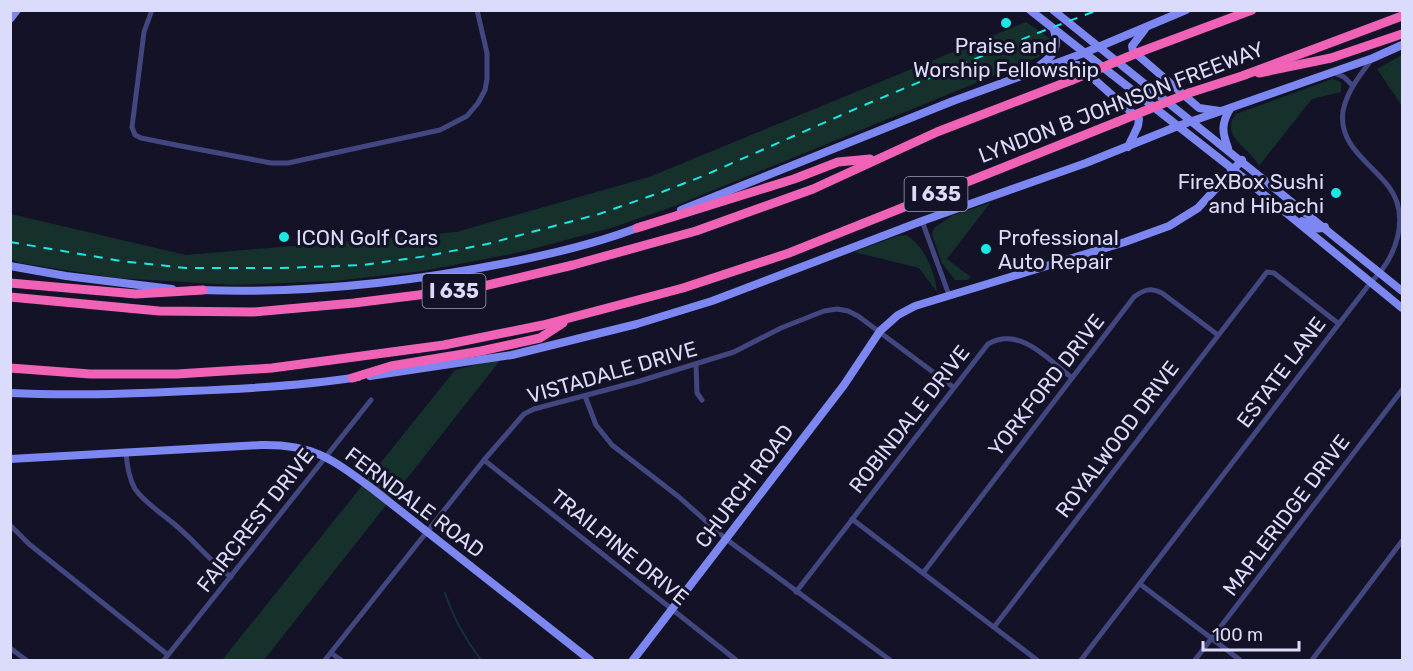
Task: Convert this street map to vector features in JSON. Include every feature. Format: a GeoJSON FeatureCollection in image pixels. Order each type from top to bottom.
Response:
{"type":"FeatureCollection","features":[{"type":"Feature","properties":{"kind":"highway","name":"LYNDON B JOHNSON FREEWAY"},"geometry":{"type":"LineString","coordinates":[[10,297],[159,311],[253,312],[354,303],[475,288],[573,265],[696,231],[813,189],[947,128],[1252,10]]}},
{"type":"Feature","properties":{"kind":"highway","name":"LYNDON B JOHNSON FREEWAY"},"geometry":{"type":"LineString","coordinates":[[10,368],[90,374],[177,374],[272,368],[444,345],[569,320],[683,288],[789,253],[1189,93],[1242,76],[1402,16]]}},
{"type":"Feature","properties":{"kind":"highway"},"geometry":{"type":"LineString","coordinates":[[1242,76],[1331,58],[1402,34]]}},
{"type":"Feature","properties":{"kind":"highway"},"geometry":{"type":"LineString","coordinates":[[637,228],[838,162],[878,159]]}},
{"type":"Feature","properties":{"kind":"highway"},"geometry":{"type":"LineString","coordinates":[[10,283],[136,294],[203,290]]}},
{"type":"Feature","properties":{"kind":"highway"},"geometry":{"type":"LineString","coordinates":[[352,378],[391,366],[481,351],[540,338],[569,320]]}},
{"type":"Feature","properties":{"kind":"main road"},"geometry":{"type":"LineString","coordinates":[[10,19],[17,10]]}},
{"type":"Feature","properties":{"kind":"main road"},"geometry":{"type":"LineString","coordinates":[[1030,10],[1234,170],[1402,308]]}},
{"type":"Feature","properties":{"kind":"main road"},"geometry":{"type":"LineString","coordinates":[[1053,10],[1402,291]]}},
{"type":"Feature","properties":{"kind":"main road"},"geometry":{"type":"LineString","coordinates":[[10,266],[125,284],[203,290],[327,289],[445,275],[550,254],[637,228],[952,101],[1084,53],[1186,10]]}},
{"type":"Feature","properties":{"kind":"main road"},"geometry":{"type":"LineString","coordinates":[[1146,28],[1132,46],[1133,51],[1199,108],[1227,110]]}},
{"type":"Feature","properties":{"kind":"main road"},"geometry":{"type":"LineString","coordinates":[[1028,73],[1055,52],[1057,40],[1054,30]]}},
{"type":"Feature","properties":{"kind":"main road"},"geometry":{"type":"LineString","coordinates":[[10,393],[102,394],[228,390],[296,385],[513,355],[637,324],[712,301],[922,221],[1128,147],[1178,126],[1373,58],[1402,45]]}},
{"type":"Feature","properties":{"kind":"main road"},"geometry":{"type":"LineString","coordinates":[[1050,65],[1071,63],[1078,65],[1139,119],[1128,147]]}},
{"type":"Feature","properties":{"kind":"main road"},"geometry":{"type":"LineString","coordinates":[[1227,110],[1222,131],[1228,149]]}},
{"type":"Feature","properties":{"kind":"main road","name":"CHURCH ROAD"},"geometry":{"type":"LineString","coordinates":[[633,660],[844,385],[889,321],[907,310],[949,295],[1125,242],[1169,226],[1198,208],[1242,160]]}},
{"type":"Feature","properties":{"kind":"main road"},"geometry":{"type":"LineString","coordinates":[[1298,222],[1304,221],[1320,230],[1325,227]]}},
{"type":"Feature","properties":{"kind":"main road"},"geometry":{"type":"LineString","coordinates":[[10,388],[28,394]]}},
{"type":"Feature","properties":{"kind":"main road","name":"FERNDALE ROAD"},"geometry":{"type":"LineString","coordinates":[[10,459],[281,445],[309,449],[345,469],[591,660]]}},
{"type":"Feature","properties":{"kind":"street"},"geometry":{"type":"LineString","coordinates":[[152,10],[144,32],[132,127],[135,135],[181,146],[281,163],[300,162],[440,130],[467,116],[478,103],[488,79],[487,53],[477,10]]}},
{"type":"Feature","properties":{"kind":"street","name":"ESTATE LANE"},"geometry":{"type":"LineString","coordinates":[[1081,660],[1338,324],[1380,273],[1396,244],[1399,231],[1398,209],[1390,188],[1358,155],[1351,145],[1343,124],[1347,98],[1373,58]]}},
{"type":"Feature","properties":{"kind":"street"},"geometry":{"type":"LineString","coordinates":[[1332,72],[1344,77],[1353,86]]}},
{"type":"Feature","properties":{"kind":"street"},"geometry":{"type":"LineString","coordinates":[[922,221],[949,295]]}},
{"type":"Feature","properties":{"kind":"street","name":"ROYALWOOD DRIVE"},"geometry":{"type":"LineString","coordinates":[[994,627],[1267,272],[1274,273],[1338,324]]}},
{"type":"Feature","properties":{"kind":"street","name":"YORKFORD DRIVE"},"geometry":{"type":"LineString","coordinates":[[922,573],[1134,297],[1141,291],[1156,290],[1162,293],[1218,334]]}},
{"type":"Feature","properties":{"kind":"street","name":"VISTADALE DRIVE"},"geometry":{"type":"LineString","coordinates":[[325,660],[484,460],[524,414],[534,409],[696,365],[742,349],[781,328],[824,311],[837,309],[848,311],[880,331],[953,387]]}},
{"type":"Feature","properties":{"kind":"street","name":"ROBINDALE DRIVE"},"geometry":{"type":"LineString","coordinates":[[796,592],[988,344],[1003,338],[1017,339],[1030,346],[1072,378]]}},
{"type":"Feature","properties":{"kind":"street"},"geometry":{"type":"LineString","coordinates":[[696,365],[697,393],[702,400]]}},
{"type":"Feature","properties":{"kind":"street","name":"MAPLERIDGE DRIVE"},"geometry":{"type":"LineString","coordinates":[[1195,660],[1402,390]]}},
{"type":"Feature","properties":{"kind":"street"},"geometry":{"type":"LineString","coordinates":[[585,396],[596,425],[606,439],[726,539],[890,660]]}},
{"type":"Feature","properties":{"kind":"street","name":"FAIRCREST DRIVE"},"geometry":{"type":"LineString","coordinates":[[166,658],[371,400]]}},
{"type":"Feature","properties":{"kind":"street"},"geometry":{"type":"LineString","coordinates":[[126,453],[128,473],[142,498],[173,523],[213,563],[231,577]]}},
{"type":"Feature","properties":{"kind":"street","name":"TRAILPINE DRIVE"},"geometry":{"type":"LineString","coordinates":[[484,460],[736,660]]}},
{"type":"Feature","properties":{"kind":"street"},"geometry":{"type":"LineString","coordinates":[[852,519],[1037,660]]}},
{"type":"Feature","properties":{"kind":"street"},"geometry":{"type":"LineString","coordinates":[[10,525],[29,544],[166,658]]}},
{"type":"Feature","properties":{"kind":"street"},"geometry":{"type":"LineString","coordinates":[[1312,660],[1402,542]]}},
{"type":"Feature","properties":{"kind":"street"},"geometry":{"type":"LineString","coordinates":[[1140,584],[1240,660]]}},
{"type":"Feature","properties":{"kind":"street"},"geometry":{"type":"LineString","coordinates":[[10,648],[26,660]]}},
{"type":"Feature","properties":{"kind":"street"},"geometry":{"type":"LineString","coordinates":[[331,653],[340,660]]}},
{"type":"Feature","properties":{"kind":"green space"},"geometry":{"type":"Polygon","coordinates":[[[1026,22],[1052,40],[1053,47],[1044,55],[675,206],[611,228],[521,252],[423,271],[335,281],[235,285],[116,278],[20,263],[11,259],[11,214],[186,255],[456,232],[649,177],[1026,22]]]}},
{"type":"Feature","properties":{"kind":"green space"},"geometry":{"type":"Polygon","coordinates":[[[1402,55],[1402,106],[1377,69],[1402,55]]]}},
{"type":"Feature","properties":{"kind":"green space"},"geometry":{"type":"Polygon","coordinates":[[[1332,79],[1341,82],[1341,92],[1312,99],[1259,166],[1233,135],[1231,122],[1236,114],[1332,79]]]}},
{"type":"Feature","properties":{"kind":"green space"},"geometry":{"type":"Polygon","coordinates":[[[990,203],[947,259],[971,277],[967,280],[955,280],[942,263],[932,235],[934,228],[953,215],[990,203]]]}},
{"type":"Feature","properties":{"kind":"green space"},"geometry":{"type":"Polygon","coordinates":[[[906,235],[918,245],[928,260],[937,292],[919,268],[854,252],[897,236],[906,235]]]}},
{"type":"Feature","properties":{"kind":"green space"},"geometry":{"type":"Polygon","coordinates":[[[502,358],[264,660],[222,660],[455,370],[502,358]]]}},
{"type":"Feature","properties":{"kind":"waterway"},"geometry":{"type":"LineString","coordinates":[[1396,63],[1402,72]]}},
{"type":"Feature","properties":{"kind":"waterway"},"geometry":{"type":"LineString","coordinates":[[445,593],[460,628],[481,660]]}},
{"type":"Feature","properties":{"kind":"railway"},"geometry":{"type":"LineString","coordinates":[[10,242],[121,261],[186,268],[363,265],[427,256],[487,244],[599,214],[662,192],[862,106],[1098,10]]}},
{"type":"Feature","properties":{"kind":"place","name":"Praise and Worship Fellowship"},"geometry":{"type":"Point","coordinates":[1006,23]}},
{"type":"Feature","properties":{"kind":"place","name":"FireXBox Sushi and Hibachi"},"geometry":{"type":"Point","coordinates":[1336,193]}},
{"type":"Feature","properties":{"kind":"place","name":"ICON Golf Cars"},"geometry":{"type":"Point","coordinates":[284,237]}},
{"type":"Feature","properties":{"kind":"place","name":"Professional Auto Repair"},"geometry":{"type":"Point","coordinates":[986,249]}}]}
